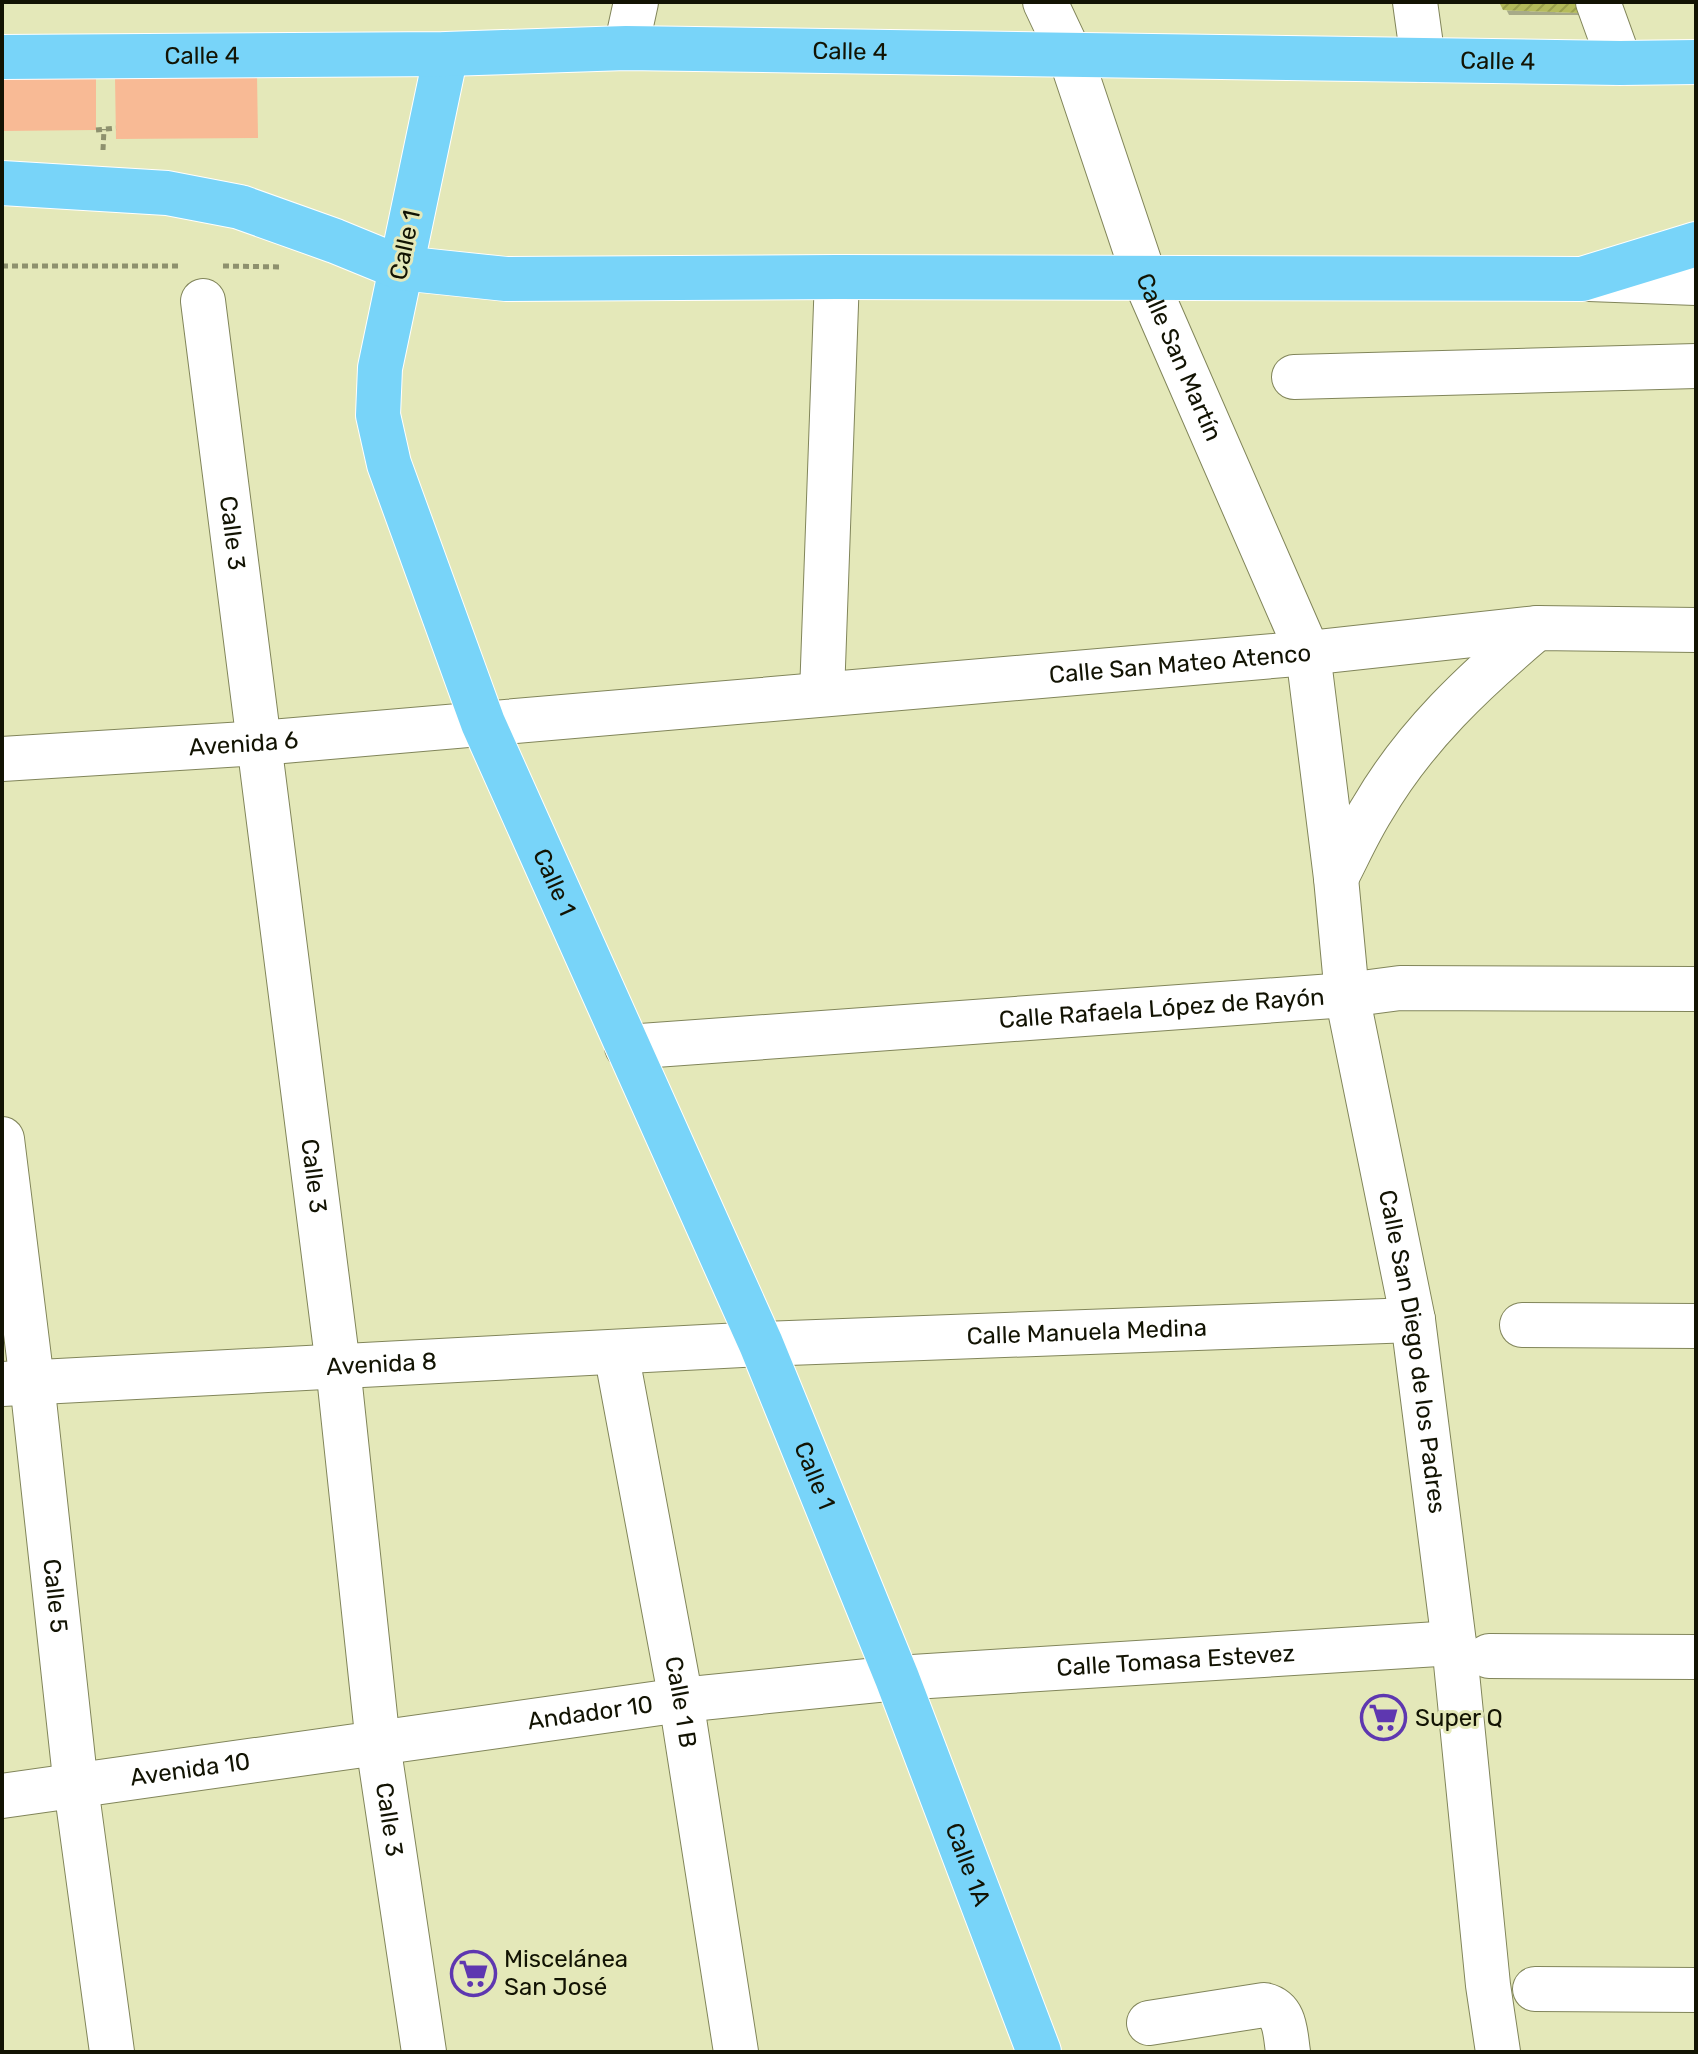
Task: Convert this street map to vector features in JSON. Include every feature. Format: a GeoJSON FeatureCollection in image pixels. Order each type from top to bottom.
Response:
{"type":"FeatureCollection","features":[{"type":"Feature","properties":{"kind":"main road","name":"Calle 4"},"geometry":{"type":"LineString","coordinates":[[2,57],[446,54],[626,48],[1696,62]]}},
{"type":"Feature","properties":{"kind":"main road","name":"Calle 1"},"geometry":{"type":"LineString","coordinates":[[446,54],[380,368],[378,415],[389,464],[483,723],[761,1344],[897,1678]]}},
{"type":"Feature","properties":{"kind":"main road"},"geometry":{"type":"LineString","coordinates":[[2,183],[167,193],[240,207],[401,268],[506,279],[1582,279],[1696,244]]}},
{"type":"Feature","properties":{"kind":"main road","name":"Calle 1A"},"geometry":{"type":"LineString","coordinates":[[897,1678],[1039,2052]]}},
{"type":"Feature","properties":{"kind":"street"},"geometry":{"type":"LineString","coordinates":[[626,48],[636,2]]}},
{"type":"Feature","properties":{"kind":"street","name":"Calle San Martín"},"geometry":{"type":"LineString","coordinates":[[1045,2],[1070,55],[1145,279],[1308,653]]}},
{"type":"Feature","properties":{"kind":"street"},"geometry":{"type":"LineString","coordinates":[[1415,2],[1423,60]]}},
{"type":"Feature","properties":{"kind":"street"},"geometry":{"type":"LineString","coordinates":[[1598,2],[1620,63]]}},
{"type":"Feature","properties":{"kind":"street"},"geometry":{"type":"LineString","coordinates":[[822,694],[837,277]]}},
{"type":"Feature","properties":{"kind":"street"},"geometry":{"type":"LineString","coordinates":[[1582,279],[1696,283]]}},
{"type":"Feature","properties":{"kind":"street","name":"Calle 3"},"geometry":{"type":"LineString","coordinates":[[203,301],[338,1366],[378,1744],[424,2052]]}},
{"type":"Feature","properties":{"kind":"street"},"geometry":{"type":"LineString","coordinates":[[1294,377],[1696,366]]}},
{"type":"Feature","properties":{"kind":"street"},"geometry":{"type":"LineString","coordinates":[[1336,878],[1373,806],[1420,740],[1475,680],[1537,628]]}},
{"type":"Feature","properties":{"kind":"street","name":"Calle San Mateo Atenco"},"geometry":{"type":"LineString","coordinates":[[483,723],[1308,653],[1537,628],[1696,630]]}},
{"type":"Feature","properties":{"kind":"street","name":"Calle San Diego de los Padres"},"geometry":{"type":"LineString","coordinates":[[1308,653],[1347,995],[1413,1320],[1471,1650],[1488,1985],[1498,2052]]}},
{"type":"Feature","properties":{"kind":"street","name":"Avenida 6"},"geometry":{"type":"LineString","coordinates":[[2,759],[260,743],[483,723]]}},
{"type":"Feature","properties":{"kind":"street","name":"Calle Rafaela López de Rayón"},"geometry":{"type":"LineString","coordinates":[[627,1047],[1347,995],[1400,988],[1696,989]]}},
{"type":"Feature","properties":{"kind":"street","name":"Calle 5"},"geometry":{"type":"LineString","coordinates":[[2,1139],[17,1383],[112,2052]]}},
{"type":"Feature","properties":{"kind":"street","name":"Calle Manuela Medina"},"geometry":{"type":"LineString","coordinates":[[761,1344],[1413,1320]]}},
{"type":"Feature","properties":{"kind":"street"},"geometry":{"type":"LineString","coordinates":[[1522,1325],[1696,1326]]}},
{"type":"Feature","properties":{"kind":"street","name":"Avenida 8"},"geometry":{"type":"LineString","coordinates":[[17,1383],[761,1344]]}},
{"type":"Feature","properties":{"kind":"street","name":"Calle 1 B"},"geometry":{"type":"LineString","coordinates":[[616,1352],[681,1700],[736,2052]]}},
{"type":"Feature","properties":{"kind":"street","name":"Calle Tomasa Estevez"},"geometry":{"type":"LineString","coordinates":[[897,1678],[1471,1650],[1696,1657]]}},
{"type":"Feature","properties":{"kind":"street","name":"Andador 10"},"geometry":{"type":"LineString","coordinates":[[378,1744],[681,1700],[897,1678]]}},
{"type":"Feature","properties":{"kind":"street","name":"Avenida 10"},"geometry":{"type":"LineString","coordinates":[[2,1796],[378,1744]]}},
{"type":"Feature","properties":{"kind":"street"},"geometry":{"type":"LineString","coordinates":[[1535,1989],[1696,1990]]}},
{"type":"Feature","properties":{"kind":"street"},"geometry":{"type":"LineString","coordinates":[[1149,2023],[1264,2005],[1274,2007],[1281,2014],[1288,2052]]}},
{"type":"Feature","properties":{"kind":"path"},"geometry":{"type":"LineString","coordinates":[[96,130],[116,128]]}},
{"type":"Feature","properties":{"kind":"shaded area"},"geometry":{"type":"Polygon","coordinates":[[[257,75],[258,138],[116,139],[115,77],[257,75]]]}},
{"type":"Feature","properties":{"kind":"shaded area"},"geometry":{"type":"Polygon","coordinates":[[[96,76],[96,130],[2,131],[2,77],[96,76]]]}},
{"type":"Feature","properties":{"kind":"building"},"geometry":{"type":"Polygon","coordinates":[[[1499,2],[1581,2],[1581,13],[1503,10],[1499,2]]]}},
{"type":"Feature","properties":{"kind":"place","name":"Super Q"},"geometry":{"type":"Point","coordinates":[1384,1718]}},
{"type":"Feature","properties":{"kind":"place","name":"Miscelánea San José"},"geometry":{"type":"Point","coordinates":[473,1973]}}]}
